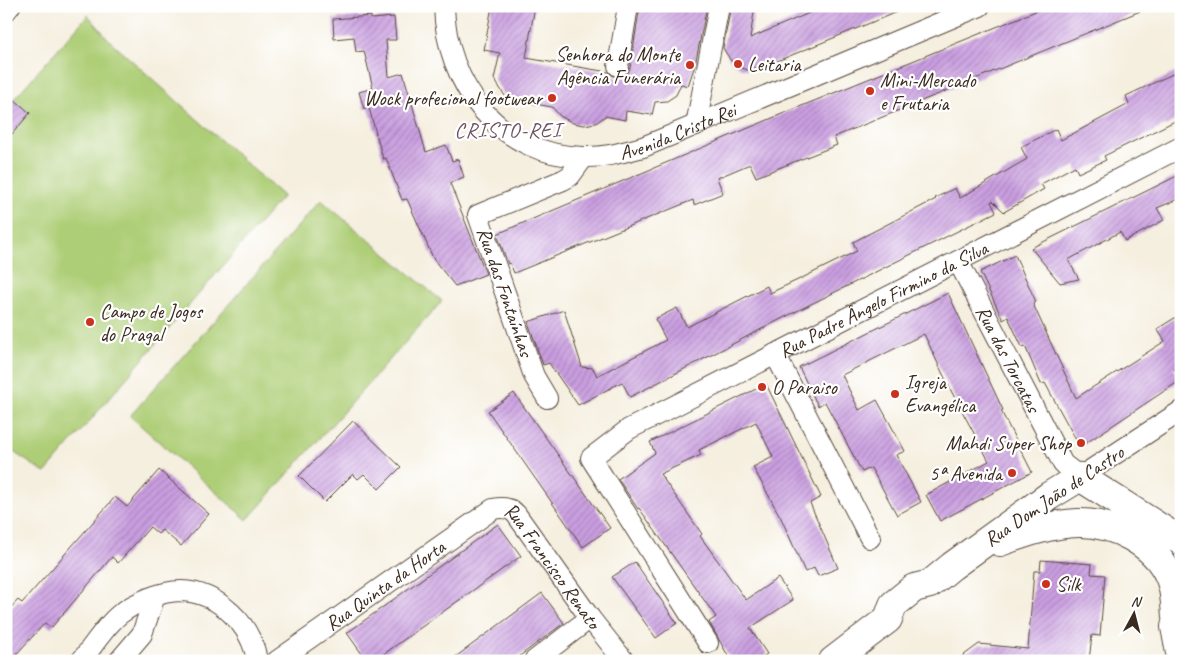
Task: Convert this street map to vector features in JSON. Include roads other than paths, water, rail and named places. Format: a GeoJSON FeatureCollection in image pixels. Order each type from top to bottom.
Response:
{"type":"FeatureCollection","features":[{"type":"Feature","properties":{"kind":"main road"},"geometry":{"type":"LineString","coordinates":[[1080,477],[1181,541]]}},
{"type":"Feature","properties":{"kind":"main road","name":"Rua Dom João de Castro"},"geometry":{"type":"LineString","coordinates":[[833,661],[888,619],[893,605],[914,588],[930,584],[1049,496],[1080,477]]}},
{"type":"Feature","properties":{"kind":"main road"},"geometry":{"type":"LineString","coordinates":[[971,553],[1037,529],[1078,523],[1099,525],[1138,541],[1162,563],[1173,587],[1181,658]]}},
{"type":"Feature","properties":{"kind":"main road"},"geometry":{"type":"LineString","coordinates":[[1163,661],[1177,615]]}},
{"type":"Feature","properties":{"kind":"street"},"geometry":{"type":"LineString","coordinates":[[6,11],[10,6]]}},
{"type":"Feature","properties":{"kind":"street","name":"Avenida Cristo Rei"},"geometry":{"type":"LineString","coordinates":[[444,6],[445,27],[455,68],[476,103],[506,131],[523,142],[563,155],[584,157],[617,154],[643,147],[696,125],[940,14],[980,6]]}},
{"type":"Feature","properties":{"kind":"street"},"geometry":{"type":"LineString","coordinates":[[618,66],[628,6]]}},
{"type":"Feature","properties":{"kind":"street"},"geometry":{"type":"LineString","coordinates":[[696,125],[719,6]]}},
{"type":"Feature","properties":{"kind":"street","name":"Rua Padre Ângelo Firmino da Silva"},"geometry":{"type":"LineString","coordinates":[[708,643],[591,458],[629,429],[1181,147]]}},
{"type":"Feature","properties":{"kind":"street","name":"Rua das Fontaínhas"},"geometry":{"type":"LineString","coordinates":[[547,398],[534,376],[478,215],[563,180],[572,174],[584,157]]}},
{"type":"Feature","properties":{"kind":"street","name":"Rua das Torcatas"},"geometry":{"type":"LineString","coordinates":[[958,261],[1063,464],[1080,477]]}},
{"type":"Feature","properties":{"kind":"street"},"geometry":{"type":"LineString","coordinates":[[775,354],[870,538]]}},
{"type":"Feature","properties":{"kind":"street","name":"Rua Dom João de Castro"},"geometry":{"type":"LineString","coordinates":[[1080,477],[1181,411]]}},
{"type":"Feature","properties":{"kind":"street","name":"Rua Francisco Renato"},"geometry":{"type":"LineString","coordinates":[[493,509],[505,508],[516,514],[590,618],[624,661]]}},
{"type":"Feature","properties":{"kind":"street","name":"Rua Quinta da Horta"},"geometry":{"type":"LineString","coordinates":[[277,661],[493,509]]}},
{"type":"Feature","properties":{"kind":"street"},"geometry":{"type":"LineString","coordinates":[[81,661],[120,614],[155,596],[181,591],[199,594],[223,605],[244,626],[257,661]]}},
{"type":"Feature","properties":{"kind":"street"},"geometry":{"type":"LineString","coordinates":[[119,661],[142,634],[155,596]]}},
{"type":"Feature","properties":{"kind":"street"},"geometry":{"type":"LineString","coordinates":[[534,661],[590,618]]}},
{"type":"Feature","properties":{"kind":"place","name":"Leitaria"},"geometry":{"type":"Point","coordinates":[738,64]}},
{"type":"Feature","properties":{"kind":"place","name":"Senhora do Monte Agência Funerária"},"geometry":{"type":"Point","coordinates":[690,65]}},
{"type":"Feature","properties":{"kind":"place","name":"Mini-Mercado e Frutaria"},"geometry":{"type":"Point","coordinates":[870,91]}},
{"type":"Feature","properties":{"kind":"place","name":"Wock profecional footwear"},"geometry":{"type":"Point","coordinates":[552,98]}},
{"type":"Feature","properties":{"kind":"place","name":"Campo de Jogos do Pragal"},"geometry":{"type":"Point","coordinates":[90,322]}},
{"type":"Feature","properties":{"kind":"place","name":"O Paraiso"},"geometry":{"type":"Point","coordinates":[762,387]}},
{"type":"Feature","properties":{"kind":"place","name":"Igreja Evangélica"},"geometry":{"type":"Point","coordinates":[895,394]}},
{"type":"Feature","properties":{"kind":"place","name":"Mahdi Super Shop"},"geometry":{"type":"Point","coordinates":[1081,443]}},
{"type":"Feature","properties":{"kind":"place","name":"5ª Avenida"},"geometry":{"type":"Point","coordinates":[1012,473]}},
{"type":"Feature","properties":{"kind":"place","name":"Silk"},"geometry":{"type":"Point","coordinates":[1046,584]}},
{"type":"Feature","properties":{"kind":"district","name":"CRISTO-REI"},"geometry":{"type":"Point","coordinates":[508,130]}}]}
